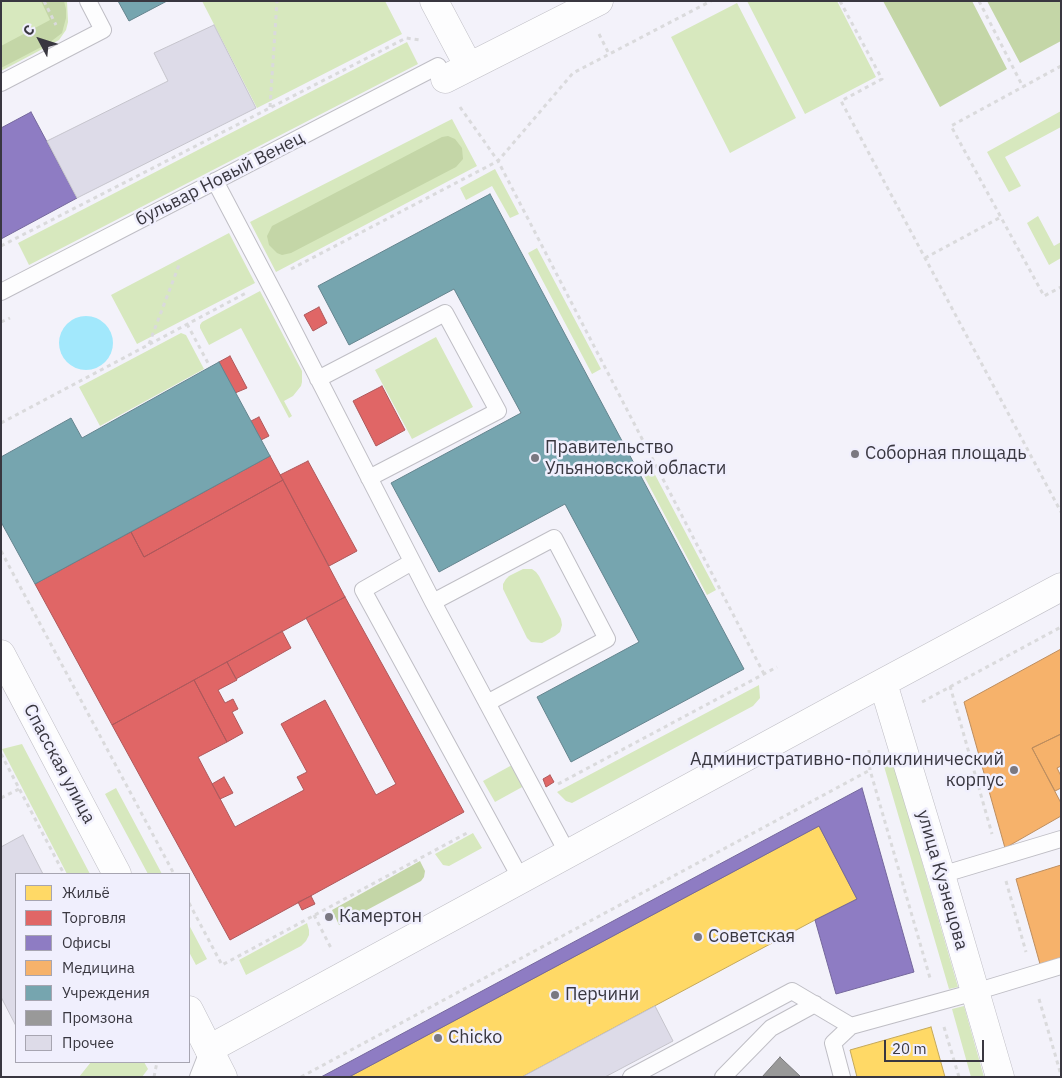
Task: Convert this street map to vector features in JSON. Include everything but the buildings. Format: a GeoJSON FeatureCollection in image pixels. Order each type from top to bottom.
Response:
{"type":"FeatureCollection","features":[{"type":"Feature","properties":{"kind":"street"},"geometry":{"type":"LineString","coordinates":[[434,1],[469,67]]}},
{"type":"Feature","properties":{"kind":"street"},"geometry":{"type":"LineString","coordinates":[[442,72],[469,67],[589,3]]}},
{"type":"Feature","properties":{"kind":"street"},"geometry":{"type":"LineString","coordinates":[[209,1050],[1061,587]]}},
{"type":"Feature","properties":{"kind":"street","name":"Спасская улица"},"geometry":{"type":"LineString","coordinates":[[1,654],[116,873]]}},
{"type":"Feature","properties":{"kind":"street","name":"улица Кузнецова"},"geometry":{"type":"LineString","coordinates":[[882,683],[941,874],[1000,1077]]}},
{"type":"Feature","properties":{"kind":"street"},"geometry":{"type":"LineString","coordinates":[[190,1012],[223,1077]]}},
{"type":"Feature","properties":{"kind":"lane"},"geometry":{"type":"LineString","coordinates":[[1,82],[103,30],[88,1]]}},
{"type":"Feature","properties":{"kind":"lane","name":"бульвар Новый Венец"},"geometry":{"type":"LineString","coordinates":[[1,292],[215,181],[442,72]]}},
{"type":"Feature","properties":{"kind":"lane"},"geometry":{"type":"LineString","coordinates":[[215,181],[412,562],[568,854]]}},
{"type":"Feature","properties":{"kind":"lane"},"geometry":{"type":"LineString","coordinates":[[318,379],[446,313],[498,410],[369,478]]}},
{"type":"Feature","properties":{"kind":"lane"},"geometry":{"type":"LineString","coordinates":[[433,602],[554,538],[607,639],[487,703]]}},
{"type":"Feature","properties":{"kind":"lane"},"geometry":{"type":"LineString","coordinates":[[412,562],[363,590],[521,879]]}},
{"type":"Feature","properties":{"kind":"lane"},"geometry":{"type":"LineString","coordinates":[[941,874],[1061,839]]}},
{"type":"Feature","properties":{"kind":"lane"},"geometry":{"type":"LineString","coordinates":[[842,1077],[833,1043],[851,1026],[1061,966]]}},
{"type":"Feature","properties":{"kind":"lane"},"geometry":{"type":"LineString","coordinates":[[632,1077],[792,992],[851,1026]]}},
{"type":"Feature","properties":{"kind":"lane"},"geometry":{"type":"LineString","coordinates":[[723,1077],[771,1028],[815,1004]]}},
{"type":"Feature","properties":{"kind":"lane"},"geometry":{"type":"LineString","coordinates":[[198,1077],[209,1050]]}},
{"type":"Feature","properties":{"kind":"path"},"geometry":{"type":"LineString","coordinates":[[44,1],[56,25],[48,29]]}},
{"type":"Feature","properties":{"kind":"path"},"geometry":{"type":"LineString","coordinates":[[270,107],[276,1]]}},
{"type":"Feature","properties":{"kind":"path"},"geometry":{"type":"LineString","coordinates":[[268,281],[498,161],[573,73],[711,1]]}},
{"type":"Feature","properties":{"kind":"path"},"geometry":{"type":"LineString","coordinates":[[840,1],[882,79],[841,101],[1061,512]]}},
{"type":"Feature","properties":{"kind":"path"},"geometry":{"type":"LineString","coordinates":[[979,1],[1023,87]]}},
{"type":"Feature","properties":{"kind":"path"},"geometry":{"type":"LineString","coordinates":[[1,246],[406,38],[425,41]]}},
{"type":"Feature","properties":{"kind":"path"},"geometry":{"type":"LineString","coordinates":[[1061,66],[951,126],[1044,296],[1061,287]]}},
{"type":"Feature","properties":{"kind":"path"},"geometry":{"type":"LineString","coordinates":[[460,107],[498,161],[764,674],[777,667]]}},
{"type":"Feature","properties":{"kind":"path"},"geometry":{"type":"LineString","coordinates":[[925,258],[1001,218]]}},
{"type":"Feature","properties":{"kind":"path"},"geometry":{"type":"LineString","coordinates":[[148,344],[179,265]]}},
{"type":"Feature","properties":{"kind":"path"},"geometry":{"type":"LineString","coordinates":[[1,423],[242,295]]}},
{"type":"Feature","properties":{"kind":"path"},"geometry":{"type":"LineString","coordinates":[[187,324],[208,363]]}},
{"type":"Feature","properties":{"kind":"path"},"geometry":{"type":"LineString","coordinates":[[1,551],[173,873]]}},
{"type":"Feature","properties":{"kind":"path"},"geometry":{"type":"LineString","coordinates":[[1061,627],[950,687],[1061,1075]]}},
{"type":"Feature","properties":{"kind":"path"},"geometry":{"type":"LineString","coordinates":[[1,754],[63,873]]}},
{"type":"Feature","properties":{"kind":"path"},"geometry":{"type":"LineString","coordinates":[[301,1077],[870,770]]}},
{"type":"Feature","properties":{"kind":"path"},"geometry":{"type":"LineString","coordinates":[[874,785],[959,1077]]}},
{"type":"Feature","properties":{"kind":"path"},"geometry":{"type":"LineString","coordinates":[[1,798],[20,789]]}},
{"type":"Feature","properties":{"kind":"path"},"geometry":{"type":"LineString","coordinates":[[190,904],[222,965]]}},
{"type":"Feature","properties":{"kind":"path"},"geometry":{"type":"LineString","coordinates":[[314,916],[321,929]]}},
{"type":"Feature","properties":{"kind":"path"},"geometry":{"type":"LineString","coordinates":[[154,1077],[157,1063]]}},
{"type":"Feature","properties":{"kind":"green space"},"geometry":{"type":"Polygon","coordinates":[[[1,1],[67,1],[68,22],[66,30],[59,40],[1,71],[1,1]]]}},
{"type":"Feature","properties":{"kind":"green space"},"geometry":{"type":"Polygon","coordinates":[[[41,1],[64,1],[66,18],[62,33],[49,43],[1,68],[1,46],[50,20],[41,1]]]}},
{"type":"Feature","properties":{"kind":"green space"},"geometry":{"type":"Polygon","coordinates":[[[202,1],[385,1],[402,34],[257,108],[202,1]]]}},
{"type":"Feature","properties":{"kind":"green space"},"geometry":{"type":"Polygon","coordinates":[[[747,1],[837,1],[876,77],[805,114],[747,1]]]}},
{"type":"Feature","properties":{"kind":"green space"},"geometry":{"type":"Polygon","coordinates":[[[883,1],[972,1],[1007,69],[940,107],[883,1]]]}},
{"type":"Feature","properties":{"kind":"green space"},"geometry":{"type":"Polygon","coordinates":[[[987,1],[1061,1],[1061,41],[1020,63],[987,1]]]}},
{"type":"Feature","properties":{"kind":"green space"},"geometry":{"type":"Polygon","coordinates":[[[737,3],[796,118],[730,153],[671,37],[737,3]]]}},
{"type":"Feature","properties":{"kind":"green space"},"geometry":{"type":"Polygon","coordinates":[[[407,42],[418,64],[29,265],[18,243],[407,42]]]}},
{"type":"Feature","properties":{"kind":"green space"},"geometry":{"type":"Polygon","coordinates":[[[1061,111],[1061,127],[1005,157],[1021,186],[1009,192],[987,152],[1061,111]]]}},
{"type":"Feature","properties":{"kind":"green space"},"geometry":{"type":"Polygon","coordinates":[[[452,119],[477,166],[276,272],[250,222],[452,119]]]}},
{"type":"Feature","properties":{"kind":"green space"},"geometry":{"type":"Polygon","coordinates":[[[448,136],[455,139],[462,148],[463,159],[456,167],[291,253],[282,255],[269,245],[267,236],[272,226],[442,137],[448,136]]]}},
{"type":"Feature","properties":{"kind":"green space"},"geometry":{"type":"Polygon","coordinates":[[[495,169],[519,214],[510,218],[492,186],[466,200],[460,188],[495,169]]]}},
{"type":"Feature","properties":{"kind":"green space"},"geometry":{"type":"Polygon","coordinates":[[[1038,216],[1054,246],[1061,242],[1061,258],[1049,265],[1027,223],[1038,216]]]}},
{"type":"Feature","properties":{"kind":"green space"},"geometry":{"type":"Polygon","coordinates":[[[229,233],[255,283],[137,344],[111,295],[229,233]]]}},
{"type":"Feature","properties":{"kind":"green space"},"geometry":{"type":"Polygon","coordinates":[[[537,248],[601,369],[592,374],[528,253],[537,248]]]}},
{"type":"Feature","properties":{"kind":"green space"},"geometry":{"type":"Polygon","coordinates":[[[260,291],[302,371],[301,386],[293,396],[284,401],[292,416],[289,418],[241,328],[209,345],[200,328],[202,322],[260,291]]]}},
{"type":"Feature","properties":{"kind":"green space"},"geometry":{"type":"Polygon","coordinates":[[[181,333],[186,335],[204,369],[100,426],[79,387],[181,333]]]}},
{"type":"Feature","properties":{"kind":"green space"},"geometry":{"type":"Polygon","coordinates":[[[436,337],[473,407],[412,439],[375,370],[436,337]]]}},
{"type":"Feature","properties":{"kind":"green space"},"geometry":{"type":"Polygon","coordinates":[[[652,469],[716,590],[707,595],[643,474],[652,469]]]}},
{"type":"Feature","properties":{"kind":"green space"},"geometry":{"type":"Polygon","coordinates":[[[523,569],[532,569],[536,572],[561,619],[560,632],[542,643],[531,642],[527,638],[503,589],[503,584],[509,576],[523,569]]]}},
{"type":"Feature","properties":{"kind":"green space"},"geometry":{"type":"Polygon","coordinates":[[[759,685],[760,698],[753,706],[572,803],[566,801],[557,792],[759,685]]]}},
{"type":"Feature","properties":{"kind":"green space"},"geometry":{"type":"Polygon","coordinates":[[[22,744],[89,873],[66,873],[2,749],[22,744]]]}},
{"type":"Feature","properties":{"kind":"green space"},"geometry":{"type":"Polygon","coordinates":[[[891,754],[958,987],[949,989],[881,756],[891,754]]]}},
{"type":"Feature","properties":{"kind":"green space"},"geometry":{"type":"Polygon","coordinates":[[[512,765],[524,786],[495,802],[483,781],[512,765]]]}},
{"type":"Feature","properties":{"kind":"green space"},"geometry":{"type":"Polygon","coordinates":[[[116,788],[161,873],[147,873],[105,794],[116,788]]]}},
{"type":"Feature","properties":{"kind":"green space"},"geometry":{"type":"Polygon","coordinates":[[[473,833],[482,848],[449,866],[443,865],[435,854],[473,833]]]}},
{"type":"Feature","properties":{"kind":"green space"},"geometry":{"type":"Polygon","coordinates":[[[420,861],[425,871],[421,881],[339,925],[332,910],[420,861]]]}},
{"type":"Feature","properties":{"kind":"green space"},"geometry":{"type":"Polygon","coordinates":[[[307,923],[309,935],[301,946],[246,975],[239,960],[307,923]]]}},
{"type":"Feature","properties":{"kind":"green space"},"geometry":{"type":"Polygon","coordinates":[[[190,927],[207,959],[196,965],[190,954],[190,927]]]}},
{"type":"Feature","properties":{"kind":"green space"},"geometry":{"type":"Polygon","coordinates":[[[964,1006],[984,1077],[971,1077],[952,1009],[964,1006]]]}},
{"type":"Feature","properties":{"kind":"green space"},"geometry":{"type":"Polygon","coordinates":[[[90,1063],[145,1063],[148,1069],[142,1077],[79,1077],[90,1063]]]}},
{"type":"Feature","properties":{"kind":"water"},"geometry":{"type":"Polygon","coordinates":[[[81,316],[91,316],[101,320],[109,328],[113,343],[109,358],[101,366],[91,370],[81,370],[71,366],[63,358],[59,348],[59,338],[63,328],[71,320],[81,316]]]}},
{"type":"Feature","properties":{"kind":"place","name":"Соборная площадь"},"geometry":{"type":"Point","coordinates":[855,454]}},
{"type":"Feature","properties":{"kind":"place","name":"Правительство Ульяновской области"},"geometry":{"type":"Point","coordinates":[535,458]}},
{"type":"Feature","properties":{"kind":"place","name":"Административно-поликлинический корпус"},"geometry":{"type":"Point","coordinates":[1014,770]}},
{"type":"Feature","properties":{"kind":"place","name":"Камертон"},"geometry":{"type":"Point","coordinates":[329,917]}},
{"type":"Feature","properties":{"kind":"place","name":"Советская"},"geometry":{"type":"Point","coordinates":[698,937]}},
{"type":"Feature","properties":{"kind":"place","name":"Перчини"},"geometry":{"type":"Point","coordinates":[555,995]}},
{"type":"Feature","properties":{"kind":"place","name":"Chicko"},"geometry":{"type":"Point","coordinates":[438,1038]}}]}
